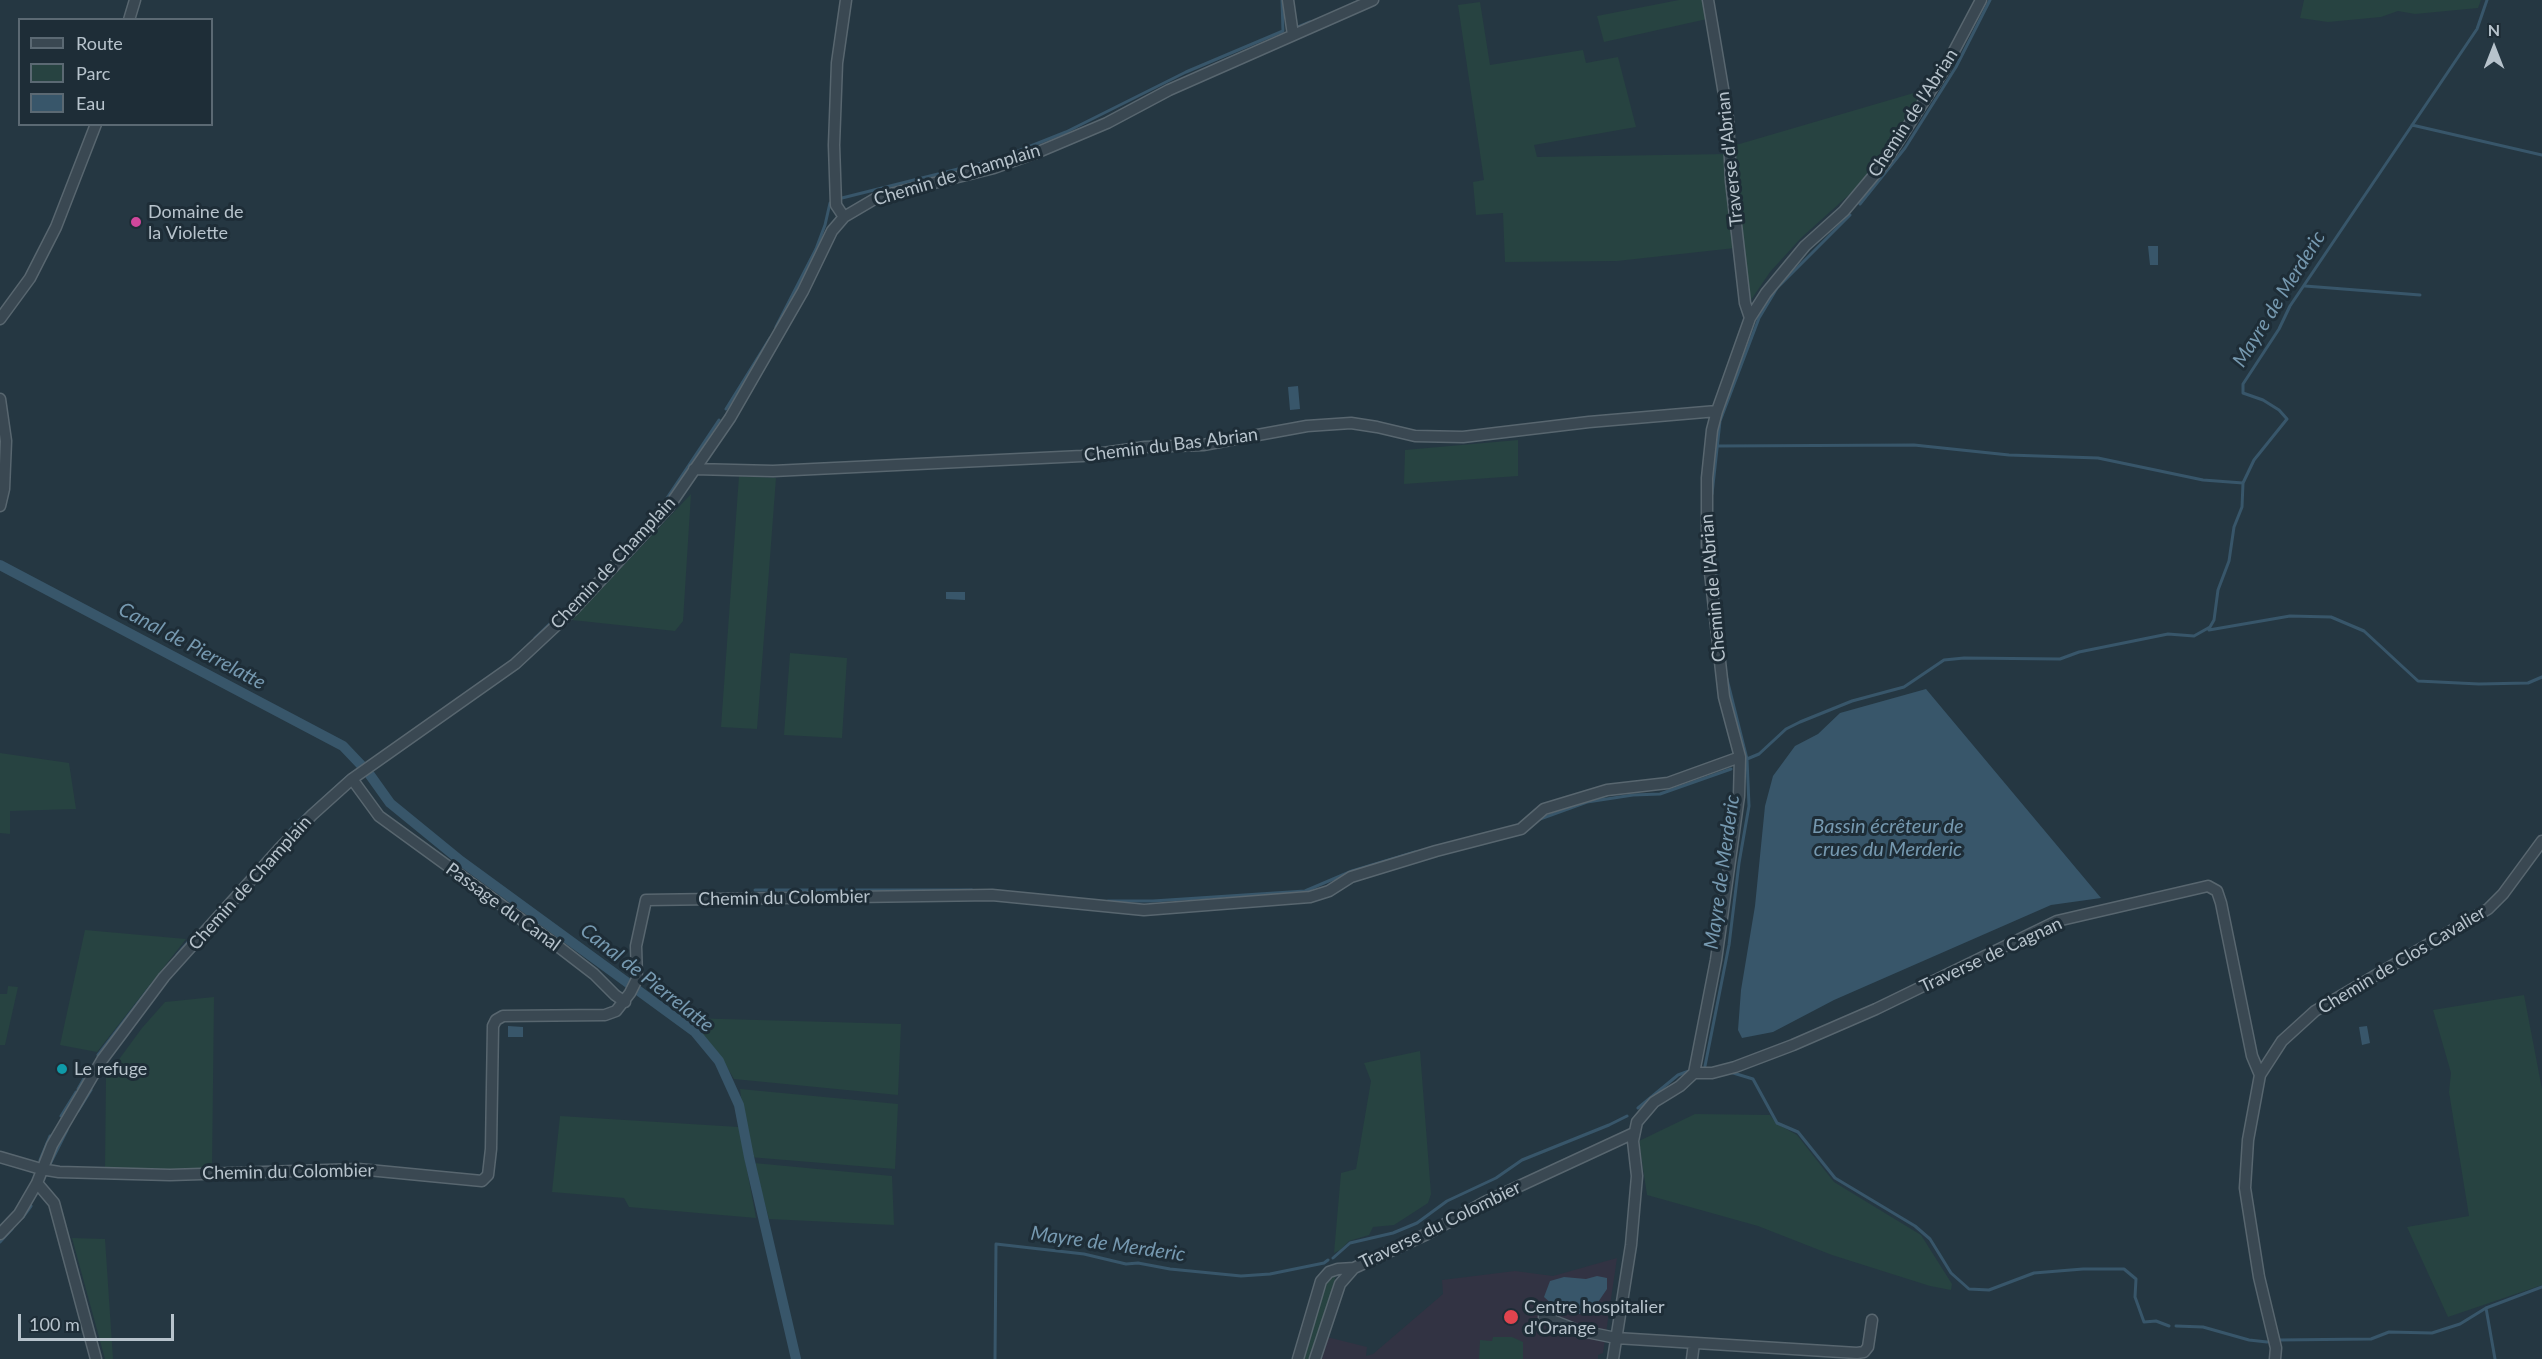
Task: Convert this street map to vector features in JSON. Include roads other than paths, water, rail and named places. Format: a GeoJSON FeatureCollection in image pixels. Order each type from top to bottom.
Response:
{"type":"FeatureCollection","features":[{"type":"Feature","properties":{"kind":"street"},"geometry":{"type":"LineString","coordinates":[[130,18],[135,0]]}},
{"type":"Feature","properties":{"kind":"street"},"geometry":{"type":"LineString","coordinates":[[844,217],[836,206],[834,145],[837,63],[846,0]]}},
{"type":"Feature","properties":{"kind":"street"},"geometry":{"type":"LineString","coordinates":[[1288,0],[1293,35]]}},
{"type":"Feature","properties":{"kind":"street","name":"Chemin de Champlain"},"geometry":{"type":"LineString","coordinates":[[0,1234],[19,1214],[38,1183],[51,1145],[102,1060],[164,977],[279,849],[352,779],[515,664],[542,640],[668,508],[730,418],[803,291],[832,231],[844,217],[859,206],[878,197],[994,168],[1036,153],[1107,123],[1169,90],[1373,0]]}},
{"type":"Feature","properties":{"kind":"street","name":"Traverse d'Abrian"},"geometry":{"type":"LineString","coordinates":[[1708,0],[1728,118],[1731,181],[1745,303],[1750,318]]}},
{"type":"Feature","properties":{"kind":"street","name":"Chemin de l'Abrian"},"geometry":{"type":"LineString","coordinates":[[1694,1070],[1716,960],[1739,796],[1740,757],[1724,696],[1707,546],[1707,478],[1712,430],[1717,411],[1750,318],[1766,293],[1806,246],[1844,211],[1885,162],[1944,70],[1981,0]]}},
{"type":"Feature","properties":{"kind":"street"},"geometry":{"type":"LineString","coordinates":[[0,319],[30,278],[57,227],[95,126]]}},
{"type":"Feature","properties":{"kind":"street"},"geometry":{"type":"LineString","coordinates":[[0,399],[6,441],[4,489],[0,506]]}},
{"type":"Feature","properties":{"kind":"street","name":"Chemin du Bas Abrian"},"geometry":{"type":"LineString","coordinates":[[694,469],[773,471],[1082,456],[1145,447],[1203,445],[1307,426],[1351,423],[1415,436],[1463,437],[1589,422],[1717,411]]}},
{"type":"Feature","properties":{"kind":"street","name":"Chemin du Colombier"},"geometry":{"type":"LineString","coordinates":[[41,1169],[170,1175],[358,1168],[482,1181],[488,1176],[491,1149],[496,1020],[503,1016],[605,1015],[616,1011],[630,993],[636,946],[646,900],[992,895],[1144,910],[1310,897],[1329,891],[1351,876],[1521,829],[1544,809],[1607,790],[1668,783],[1740,757]]}},
{"type":"Feature","properties":{"kind":"street","name":"Passage du Canal"},"geometry":{"type":"LineString","coordinates":[[352,779],[379,816],[563,950],[594,974],[615,996],[630,993]]}},
{"type":"Feature","properties":{"kind":"street","name":"Chemin de Clos Cavalier"},"geometry":{"type":"LineString","coordinates":[[2275,1359],[2276,1348],[2259,1277],[2245,1188],[2248,1140],[2260,1075],[2282,1041],[2315,1011],[2488,909],[2503,894],[2542,841]]}},
{"type":"Feature","properties":{"kind":"street","name":"Traverse de Cagnan"},"geometry":{"type":"LineString","coordinates":[[1694,1070],[1722,1070],[1793,1046],[1876,1010],[2057,921],[2208,886],[2217,891],[2221,903],[2252,1056],[2260,1075]]}},
{"type":"Feature","properties":{"kind":"street"},"geometry":{"type":"LineString","coordinates":[[1613,1359],[1631,1245],[1637,1176],[1633,1141],[1637,1122],[1654,1102],[1680,1086],[1694,1070]]}},
{"type":"Feature","properties":{"kind":"street","name":"Traverse du Colombier"},"geometry":{"type":"LineString","coordinates":[[1298,1359],[1321,1281],[1329,1272],[1354,1268],[1427,1234],[1485,1202],[1634,1133]]}},
{"type":"Feature","properties":{"kind":"street"},"geometry":{"type":"LineString","coordinates":[[0,1157],[41,1169]]}},
{"type":"Feature","properties":{"kind":"street"},"geometry":{"type":"LineString","coordinates":[[38,1183],[54,1203],[96,1359]]}},
{"type":"Feature","properties":{"kind":"street"},"geometry":{"type":"LineString","coordinates":[[1315,1359],[1340,1284],[1354,1268]]}},
{"type":"Feature","properties":{"kind":"street"},"geometry":{"type":"LineString","coordinates":[[1544,1317],[1577,1330],[1616,1338],[1857,1353],[1864,1352],[1868,1347],[1872,1320]]}},
{"type":"Feature","properties":{"kind":"street"},"geometry":{"type":"LineString","coordinates":[[1692,1359],[1694,1342]]}},
{"type":"Feature","properties":{"kind":"water"},"geometry":{"type":"Polygon","coordinates":[[[2148,246],[2158,246],[2158,265],[2150,265],[2148,246]]]}},
{"type":"Feature","properties":{"kind":"water"},"geometry":{"type":"Polygon","coordinates":[[[1298,386],[1300,409],[1290,410],[1288,387],[1298,386]]]}},
{"type":"Feature","properties":{"kind":"water"},"geometry":{"type":"Polygon","coordinates":[[[946,592],[965,592],[965,600],[946,599],[946,592]]]}},
{"type":"Feature","properties":{"kind":"water","name":"Bassin écrêteur de crues du Merderic"},"geometry":{"type":"Polygon","coordinates":[[[1926,689],[2101,898],[2051,905],[1834,1000],[1773,1032],[1742,1038],[1738,1030],[1741,990],[1755,906],[1765,806],[1773,776],[1795,746],[1818,734],[1840,713],[1926,689]]]}},
{"type":"Feature","properties":{"kind":"water"},"geometry":{"type":"Polygon","coordinates":[[[508,1026],[523,1027],[523,1037],[508,1037],[508,1026]]]}},
{"type":"Feature","properties":{"kind":"water"},"geometry":{"type":"Polygon","coordinates":[[[2367,1026],[2370,1043],[2362,1045],[2359,1027],[2367,1026]]]}},
{"type":"Feature","properties":{"kind":"water"},"geometry":{"type":"Polygon","coordinates":[[[1597,1276],[1607,1278],[1607,1289],[1594,1308],[1585,1313],[1578,1314],[1553,1305],[1544,1297],[1550,1281],[1564,1277],[1586,1279],[1597,1276]]]}},
{"type":"Feature","properties":{"kind":"waterway"},"geometry":{"type":"LineString","coordinates":[[842,198],[998,159],[1066,132],[1186,72],[1283,31],[1282,0]]}},
{"type":"Feature","properties":{"kind":"waterway"},"geometry":{"type":"LineString","coordinates":[[1860,204],[1905,148],[1956,67],[1990,0]]}},
{"type":"Feature","properties":{"kind":"waterway","name":"Mayre de Merderic"},"geometry":{"type":"LineString","coordinates":[[1705,1066],[1729,945],[1749,806],[1747,759],[1759,754],[1786,729],[1852,701],[1904,687],[1944,660],[1964,658],[2060,659],[2079,652],[2168,634],[2194,636],[2210,627],[2214,620],[2218,590],[2229,561],[2234,527],[2242,507],[2243,483],[2254,460],[2287,419],[2279,410],[2263,400],[2243,393],[2243,384],[2279,329],[2290,306],[2477,29],[2487,0]]}},
{"type":"Feature","properties":{"kind":"waterway"},"geometry":{"type":"LineString","coordinates":[[1298,27],[1310,22]]}},
{"type":"Feature","properties":{"kind":"waterway"},"geometry":{"type":"LineString","coordinates":[[2412,125],[2542,155]]}},
{"type":"Feature","properties":{"kind":"waterway"},"geometry":{"type":"LineString","coordinates":[[776,327],[816,249],[830,203]]}},
{"type":"Feature","properties":{"kind":"waterway"},"geometry":{"type":"LineString","coordinates":[[1712,494],[1720,421],[1759,318],[1777,288],[1850,215]]}},
{"type":"Feature","properties":{"kind":"waterway"},"geometry":{"type":"LineString","coordinates":[[2305,286],[2420,295]]}},
{"type":"Feature","properties":{"kind":"waterway"},"geometry":{"type":"LineString","coordinates":[[726,409],[770,338]]}},
{"type":"Feature","properties":{"kind":"waterway"},"geometry":{"type":"LineString","coordinates":[[621,551],[665,501],[719,420]]}},
{"type":"Feature","properties":{"kind":"waterway"},"geometry":{"type":"LineString","coordinates":[[1717,446],[1914,445],[2009,455],[2098,458],[2203,480],[2243,483]]}},
{"type":"Feature","properties":{"kind":"waterway"},"geometry":{"type":"LineString","coordinates":[[1712,525],[1717,586]]}},
{"type":"Feature","properties":{"kind":"waterway","name":"Canal de Pierrelatte"},"geometry":{"type":"LineString","coordinates":[[0,565],[343,746],[362,766]]}},
{"type":"Feature","properties":{"kind":"waterway"},"geometry":{"type":"LineString","coordinates":[[535,638],[582,593]]}},
{"type":"Feature","properties":{"kind":"waterway"},"geometry":{"type":"LineString","coordinates":[[2209,630],[2290,616],[2331,617],[2364,631],[2418,681],[2479,684],[2528,683],[2542,677]]}},
{"type":"Feature","properties":{"kind":"waterway"},"geometry":{"type":"LineString","coordinates":[[1727,679],[1747,759]]}},
{"type":"Feature","properties":{"kind":"waterway"},"geometry":{"type":"LineString","coordinates":[[1540,819],[1587,802],[1633,795],[1660,794],[1731,769]]}},
{"type":"Feature","properties":{"kind":"waterway","name":"Canal de Pierrelatte"},"geometry":{"type":"LineString","coordinates":[[370,775],[390,803],[461,861],[695,1032],[719,1061],[739,1105],[796,1359]]}},
{"type":"Feature","properties":{"kind":"waterway"},"geometry":{"type":"LineString","coordinates":[[286,835],[348,776]]}},
{"type":"Feature","properties":{"kind":"waterway"},"geometry":{"type":"LineString","coordinates":[[1108,901],[1153,901],[1305,891],[1352,871],[1415,852]]}},
{"type":"Feature","properties":{"kind":"waterway"},"geometry":{"type":"LineString","coordinates":[[755,890],[972,890]]}},
{"type":"Feature","properties":{"kind":"waterway"},"geometry":{"type":"LineString","coordinates":[[177,955],[194,935]]}},
{"type":"Feature","properties":{"kind":"waterway"},"geometry":{"type":"LineString","coordinates":[[98,1055],[151,986]]}},
{"type":"Feature","properties":{"kind":"waterway"},"geometry":{"type":"LineString","coordinates":[[78,1089],[91,1066]]}},
{"type":"Feature","properties":{"kind":"waterway","name":"Mayre de Merderic"},"geometry":{"type":"LineString","coordinates":[[1638,1108],[1678,1075],[1689,1071]]}},
{"type":"Feature","properties":{"kind":"waterway"},"geometry":{"type":"LineString","coordinates":[[1730,1072],[1753,1079],[1777,1123],[1798,1132],[1835,1178],[1915,1226],[1930,1239],[1951,1273],[1969,1289],[1989,1290],[2034,1273],[2083,1269],[2124,1269],[2136,1279],[2135,1297],[2144,1322],[2156,1321],[2169,1326]]}},
{"type":"Feature","properties":{"kind":"waterway"},"geometry":{"type":"LineString","coordinates":[[78,1111],[91,1090]]}},
{"type":"Feature","properties":{"kind":"waterway"},"geometry":{"type":"LineString","coordinates":[[61,1116],[76,1092]]}},
{"type":"Feature","properties":{"kind":"waterway","name":"Mayre de Merderic"},"geometry":{"type":"LineString","coordinates":[[1333,1258],[1350,1243],[1393,1233],[1417,1223],[1447,1201],[1496,1178],[1522,1160],[1627,1116]]}},
{"type":"Feature","properties":{"kind":"waterway"},"geometry":{"type":"LineString","coordinates":[[50,1164],[67,1130]]}},
{"type":"Feature","properties":{"kind":"waterway"},"geometry":{"type":"LineString","coordinates":[[40,1160],[50,1136]]}},
{"type":"Feature","properties":{"kind":"waterway"},"geometry":{"type":"LineString","coordinates":[[23,1217],[31,1206]]}},
{"type":"Feature","properties":{"kind":"waterway"},"geometry":{"type":"LineString","coordinates":[[0,1242],[12,1229]]}},
{"type":"Feature","properties":{"kind":"waterway","name":"Mayre de Merderic"},"geometry":{"type":"LineString","coordinates":[[995,1359],[996,1244],[1084,1254],[1126,1264],[1138,1263],[1170,1269],[1241,1276],[1270,1274],[1324,1263],[1328,1260]]}},
{"type":"Feature","properties":{"kind":"waterway"},"geometry":{"type":"LineString","coordinates":[[2278,1340],[2371,1339],[2389,1332],[2432,1333],[2460,1324],[2486,1308],[2542,1287]]}},
{"type":"Feature","properties":{"kind":"waterway"},"geometry":{"type":"LineString","coordinates":[[2486,1308],[2495,1359]]}},
{"type":"Feature","properties":{"kind":"waterway"},"geometry":{"type":"LineString","coordinates":[[2176,1326],[2203,1327],[2249,1340],[2267,1342]]}},
{"type":"Feature","properties":{"kind":"place","name":"Domaine de la Violette"},"geometry":{"type":"Point","coordinates":[136,222]}},
{"type":"Feature","properties":{"kind":"place","name":"Le refuge"},"geometry":{"type":"Point","coordinates":[62,1069]}},
{"type":"Feature","properties":{"kind":"place","name":"Centre hospitalier d'Orange"},"geometry":{"type":"Point","coordinates":[1511,1317]}}]}
